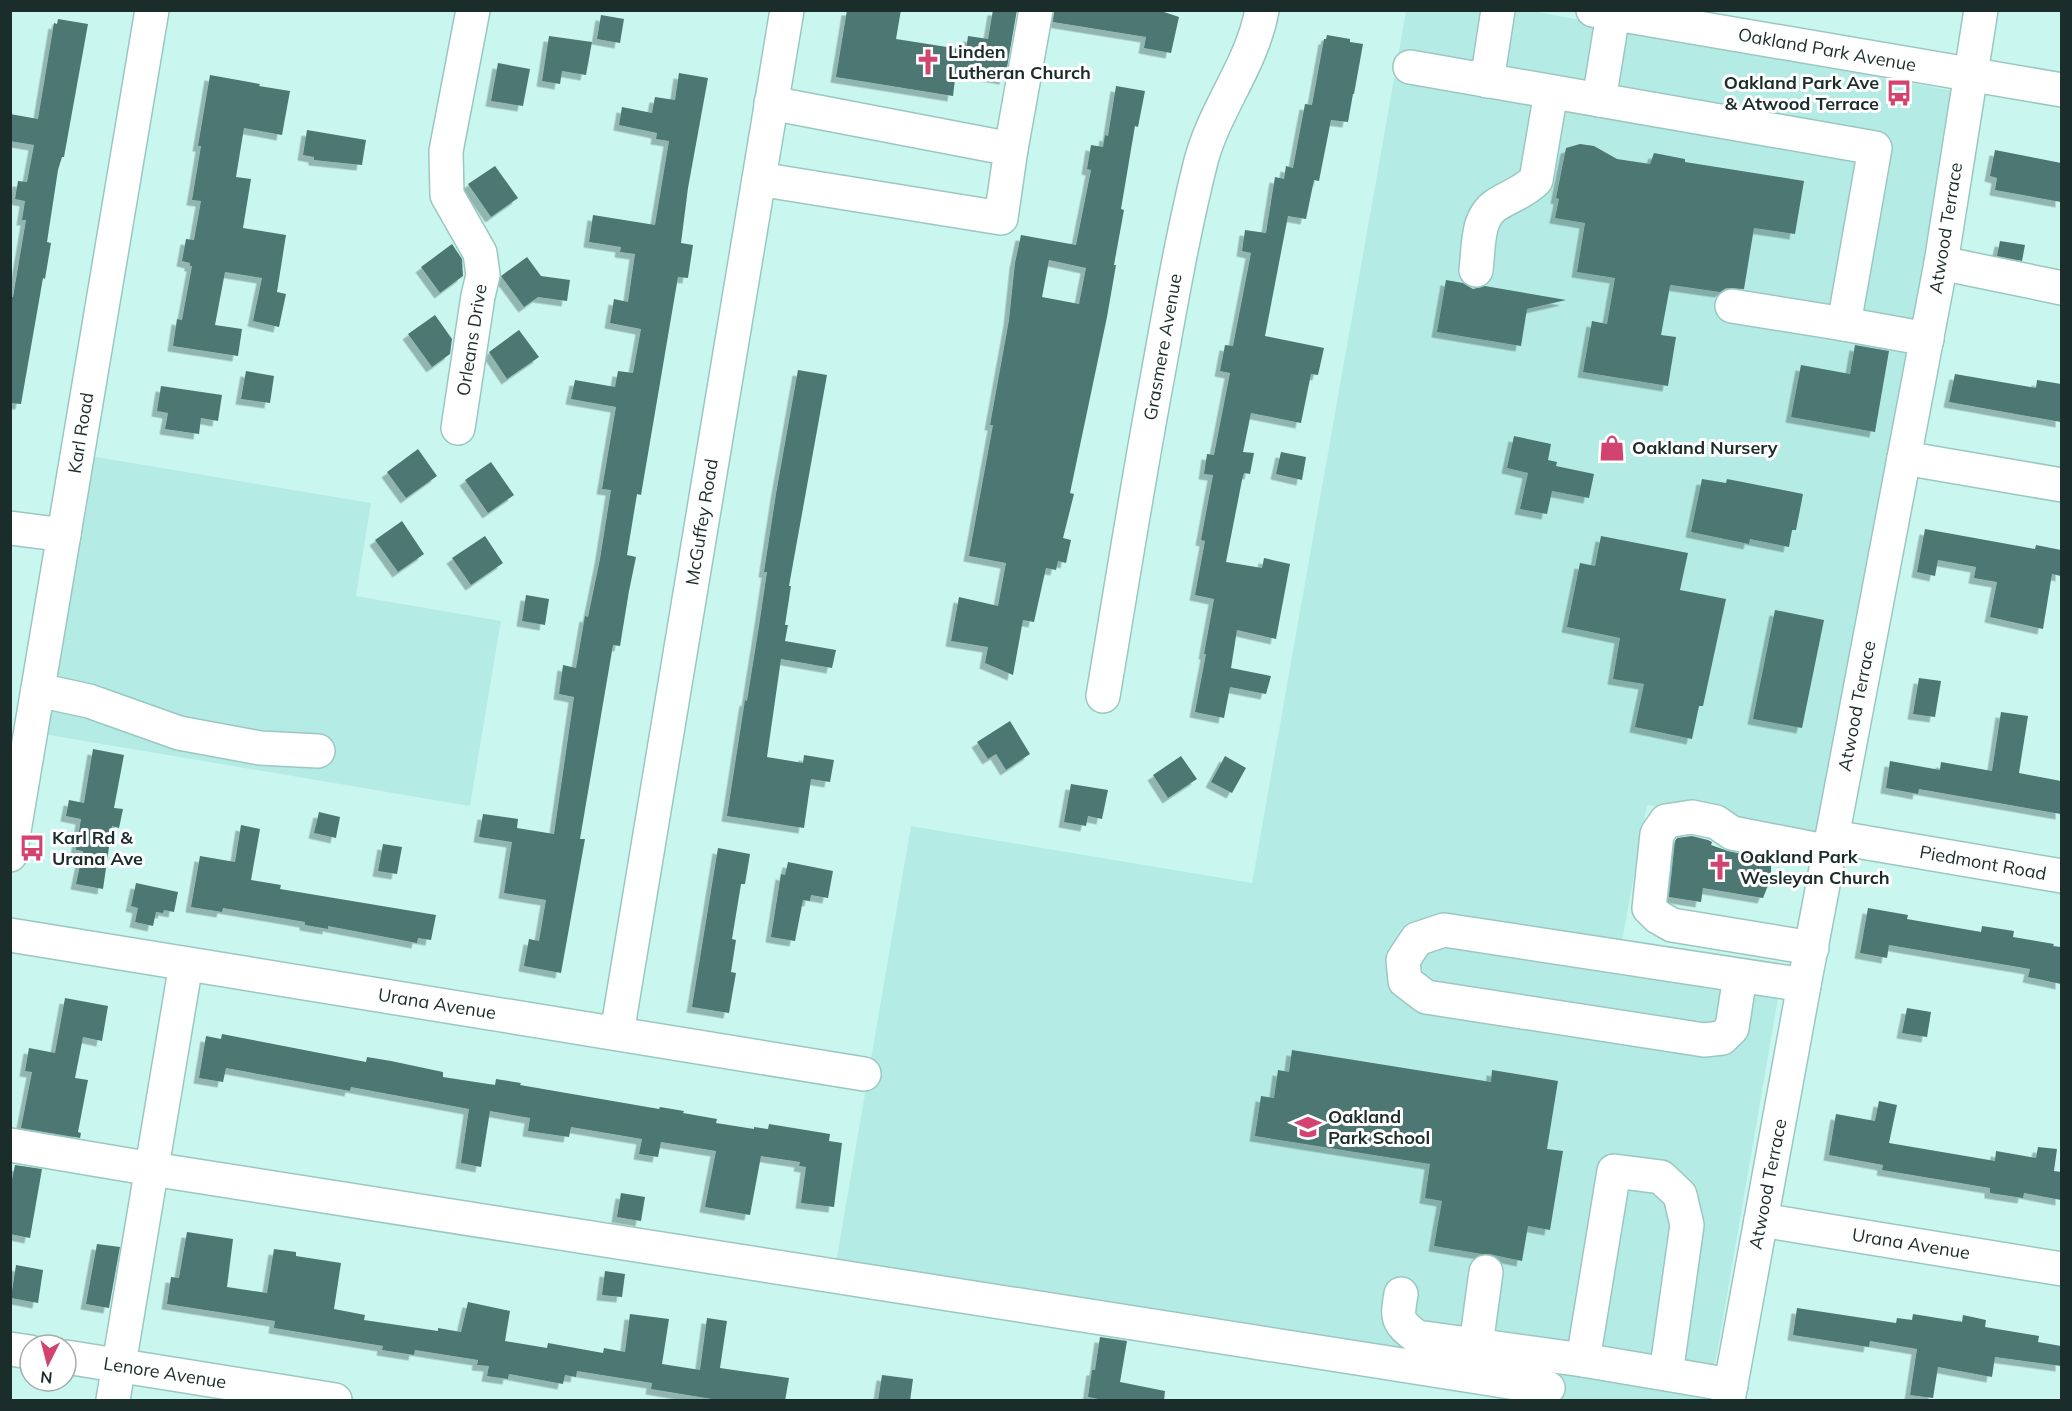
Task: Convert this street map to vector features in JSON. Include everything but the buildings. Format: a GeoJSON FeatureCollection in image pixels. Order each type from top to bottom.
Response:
{"type":"FeatureCollection","features":[{"type":"Feature","properties":{"kind":"street","name":"Karl Road"},"geometry":{"type":"LineString","coordinates":[[10,855],[152,10]]}},
{"type":"Feature","properties":{"kind":"street","name":"Orleans Drive"},"geometry":{"type":"LineString","coordinates":[[458,428],[483,275],[480,253],[447,195],[446,151],[473,10]]}},
{"type":"Feature","properties":{"kind":"street","name":"McGuffey Road"},"geometry":{"type":"LineString","coordinates":[[617,1033],[787,10]]}},
{"type":"Feature","properties":{"kind":"street"},"geometry":{"type":"LineString","coordinates":[[759,179],[1001,218],[1036,10]]}},
{"type":"Feature","properties":{"kind":"street","name":"Grasmere Avenue"},"geometry":{"type":"LineString","coordinates":[[1103,696],[1180,249],[1202,158],[1215,123],[1252,49],[1262,10]]}},
{"type":"Feature","properties":{"kind":"street"},"geometry":{"type":"LineString","coordinates":[[1487,81],[1497,10]]}},
{"type":"Feature","properties":{"kind":"street","name":"Atwood Terrace"},"geometry":{"type":"LineString","coordinates":[[1730,1393],[1804,985],[1941,263],[1981,10]]}},
{"type":"Feature","properties":{"kind":"street"},"geometry":{"type":"LineString","coordinates":[[1599,100],[1615,13]]}},
{"type":"Feature","properties":{"kind":"street","name":"Oakland Park Avenue"},"geometry":{"type":"LineString","coordinates":[[1615,13],[2061,90]]}},
{"type":"Feature","properties":{"kind":"street"},"geometry":{"type":"LineString","coordinates":[[1410,67],[1875,148],[1844,324]]}},
{"type":"Feature","properties":{"kind":"street"},"geometry":{"type":"LineString","coordinates":[[1476,270],[1482,220],[1494,206],[1527,189],[1536,180],[1551,92]]}},
{"type":"Feature","properties":{"kind":"street"},"geometry":{"type":"LineString","coordinates":[[771,103],[1011,149]]}},
{"type":"Feature","properties":{"kind":"street"},"geometry":{"type":"LineString","coordinates":[[1941,263],[2061,288]]}},
{"type":"Feature","properties":{"kind":"street"},"geometry":{"type":"LineString","coordinates":[[1732,306],[1927,339]]}},
{"type":"Feature","properties":{"kind":"street"},"geometry":{"type":"LineString","coordinates":[[1904,458],[2061,485]]}},
{"type":"Feature","properties":{"kind":"street"},"geometry":{"type":"LineString","coordinates":[[10,528],[64,535]]}},
{"type":"Feature","properties":{"kind":"street"},"geometry":{"type":"LineString","coordinates":[[38,690],[89,701],[179,733],[260,748],[318,751]]}},
{"type":"Feature","properties":{"kind":"street","name":"Piedmont Road"},"geometry":{"type":"LineString","coordinates":[[1812,948],[1672,925],[1658,917],[1649,908],[1657,834],[1666,821],[1692,817],[1716,822],[1732,833],[1832,844],[2061,876]]}},
{"type":"Feature","properties":{"kind":"street"},"geometry":{"type":"LineString","coordinates":[[1740,976],[1732,1028],[1722,1038],[1704,1040],[1426,996],[1405,981],[1403,960],[1418,939],[1444,930],[1804,985]]}},
{"type":"Feature","properties":{"kind":"street","name":"Urana Avenue"},"geometry":{"type":"LineString","coordinates":[[10,935],[864,1074]]}},
{"type":"Feature","properties":{"kind":"street"},"geometry":{"type":"LineString","coordinates":[[113,1401],[186,964]]}},
{"type":"Feature","properties":{"kind":"street"},"geometry":{"type":"LineString","coordinates":[[10,1145],[1548,1388]]}},
{"type":"Feature","properties":{"kind":"street"},"geometry":{"type":"LineString","coordinates":[[1584,1360],[1614,1171],[1661,1177],[1680,1195],[1687,1225],[1666,1374]]}},
{"type":"Feature","properties":{"kind":"street","name":"Urana Avenue"},"geometry":{"type":"LineString","coordinates":[[1761,1220],[2061,1269]]}},
{"type":"Feature","properties":{"kind":"street"},"geometry":{"type":"LineString","coordinates":[[1476,1345],[1486,1272]]}},
{"type":"Feature","properties":{"kind":"street"},"geometry":{"type":"LineString","coordinates":[[1401,1294],[1398,1315],[1401,1325],[1417,1336],[1666,1374],[1730,1393]]}},
{"type":"Feature","properties":{"kind":"street","name":"Lenore Avenue"},"geometry":{"type":"LineString","coordinates":[[78,1359],[335,1401]]}},
{"type":"Feature","properties":{"kind":"shaded area"},"geometry":{"type":"Polygon","coordinates":[[[1406,11],[1533,11],[1958,92],[1827,837],[1647,805],[1621,947],[1782,975],[1709,1400],[1536,1400],[833,1280],[911,826],[1252,883],[1406,11]]]}},
{"type":"Feature","properties":{"kind":"shaded area"},"geometry":{"type":"Polygon","coordinates":[[[78,454],[371,503],[356,596],[501,621],[470,806],[31,732],[78,454]]]}},
{"type":"Feature","properties":{"kind":"place","name":"Linden Lutheran Church"},"geometry":{"type":"Point","coordinates":[928,62]}},
{"type":"Feature","properties":{"kind":"place","name":"Oakland Park Ave & Atwood Terrace"},"geometry":{"type":"Point","coordinates":[1899,93]}},
{"type":"Feature","properties":{"kind":"place","name":"Oakland Nursery"},"geometry":{"type":"Point","coordinates":[1612,448]}},
{"type":"Feature","properties":{"kind":"place","name":"Karl Rd & Urana Ave"},"geometry":{"type":"Point","coordinates":[32,848]}},
{"type":"Feature","properties":{"kind":"place","name":"Oakland Park Wesleyan Church"},"geometry":{"type":"Point","coordinates":[1720,867]}},
{"type":"Feature","properties":{"kind":"place","name":"Oakland Park School"},"geometry":{"type":"Point","coordinates":[1308,1127]}}]}
